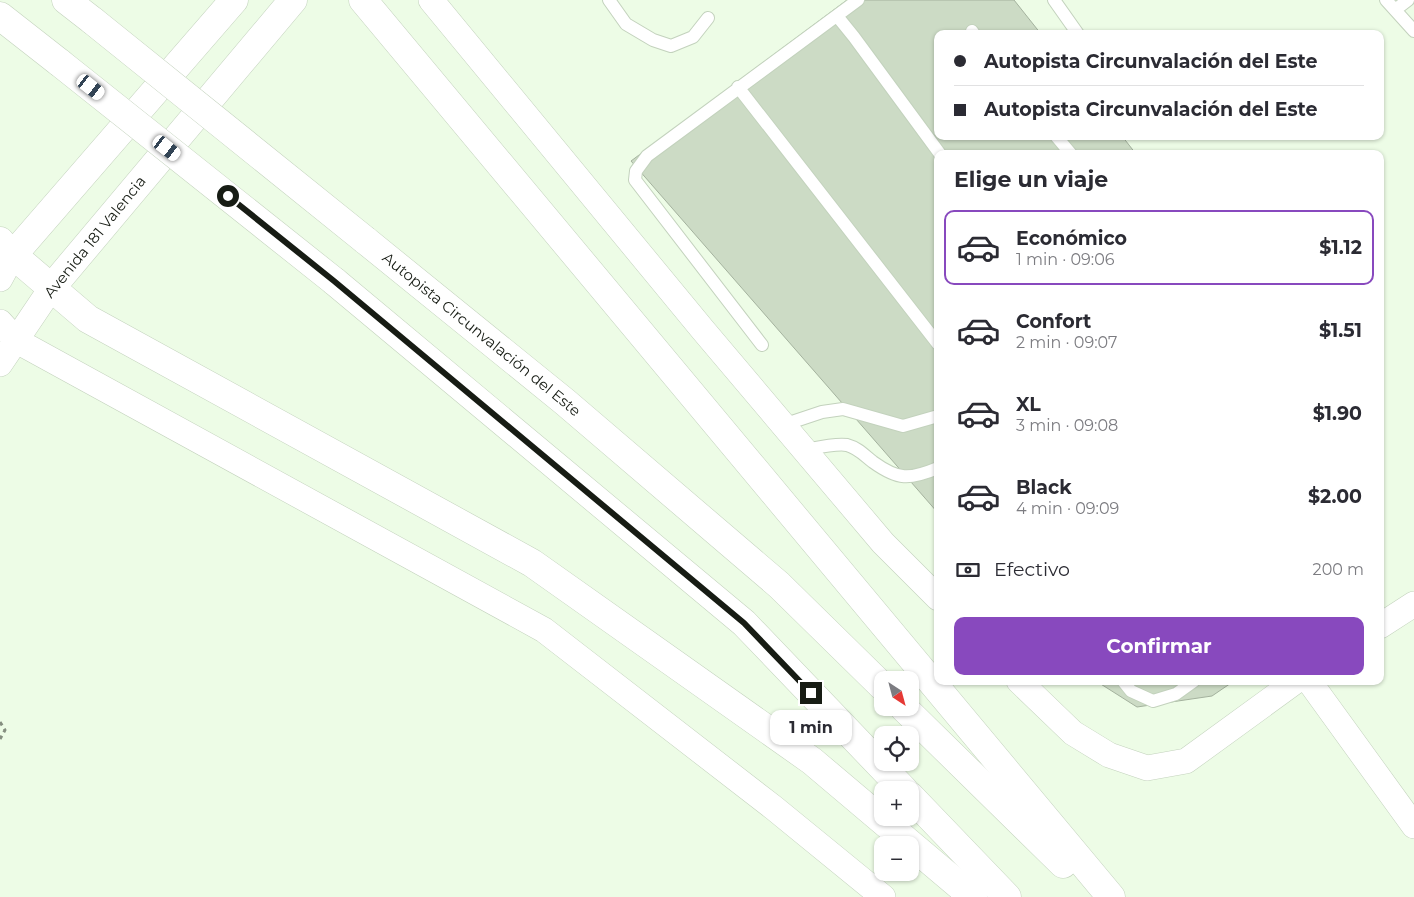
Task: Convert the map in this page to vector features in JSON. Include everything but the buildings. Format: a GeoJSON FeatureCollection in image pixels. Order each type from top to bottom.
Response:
{"type":"FeatureCollection","features":[{"type":"Feature","properties":{"kind":"main road","name":"Autopista Circunvalación del Este"},"geometry":{"type":"LineString","coordinates":[[66,0],[565,402],[779,584],[874,678]]}},
{"type":"Feature","properties":{"kind":"main road"},"geometry":{"type":"LineString","coordinates":[[234,0],[6,248],[88,319],[532,563],[812,761],[973,897]]}},
{"type":"Feature","properties":{"kind":"main road","name":"Avenida 181 Valencia"},"geometry":{"type":"LineString","coordinates":[[52,287],[293,0]]}},
{"type":"Feature","properties":{"kind":"main road"},"geometry":{"type":"LineString","coordinates":[[363,0],[934,685]]}},
{"type":"Feature","properties":{"kind":"main road"},"geometry":{"type":"LineString","coordinates":[[0,16],[334,281],[744,623],[895,781]]}},
{"type":"Feature","properties":{"kind":"main road"},"geometry":{"type":"LineString","coordinates":[[934,685],[1111,897]]}},
{"type":"Feature","properties":{"kind":"main road"},"geometry":{"type":"LineString","coordinates":[[912,716],[1096,897]]}},
{"type":"Feature","properties":{"kind":"main road"},"geometry":{"type":"LineString","coordinates":[[919,805],[1007,897]]}},
{"type":"Feature","properties":{"kind":"street"},"geometry":{"type":"LineString","coordinates":[[431,0],[696,323],[883,542],[934,594]]}},
{"type":"Feature","properties":{"kind":"street"},"geometry":{"type":"LineString","coordinates":[[0,279],[6,248]]}},
{"type":"Feature","properties":{"kind":"street","name":"Avenida 181 Valencia"},"geometry":{"type":"LineString","coordinates":[[0,364],[52,287]]}},
{"type":"Feature","properties":{"kind":"street"},"geometry":{"type":"LineString","coordinates":[[0,322],[17,341],[544,630],[774,808],[883,897]]}},
{"type":"Feature","properties":{"kind":"street"},"geometry":{"type":"LineString","coordinates":[[1384,623],[1414,604]]}},
{"type":"Feature","properties":{"kind":"street"},"geometry":{"type":"LineString","coordinates":[[1023,685],[1073,733],[1109,755],[1147,768],[1186,761],[1290,685]]}},
{"type":"Feature","properties":{"kind":"street"},"geometry":{"type":"LineString","coordinates":[[1312,685],[1414,826]]}},
{"type":"Feature","properties":{"kind":"lane"},"geometry":{"type":"LineString","coordinates":[[609,0],[626,24],[654,40],[671,46],[693,37],[708,18]]}},
{"type":"Feature","properties":{"kind":"lane"},"geometry":{"type":"LineString","coordinates":[[762,345],[635,180],[636,171],[647,156],[858,0]]}},
{"type":"Feature","properties":{"kind":"lane"},"geometry":{"type":"LineString","coordinates":[[1054,0],[1075,30]]}},
{"type":"Feature","properties":{"kind":"lane"},"geometry":{"type":"LineString","coordinates":[[1386,0],[1414,31]]}},
{"type":"Feature","properties":{"kind":"lane"},"geometry":{"type":"LineString","coordinates":[[1395,10],[1408,0]]}},
{"type":"Feature","properties":{"kind":"lane"},"geometry":{"type":"LineString","coordinates":[[837,16],[937,150]]}},
{"type":"Feature","properties":{"kind":"lane"},"geometry":{"type":"LineString","coordinates":[[738,87],[934,339]]}},
{"type":"Feature","properties":{"kind":"lane"},"geometry":{"type":"LineString","coordinates":[[1059,140],[1068,150]]}},
{"type":"Feature","properties":{"kind":"lane"},"geometry":{"type":"LineString","coordinates":[[783,425],[822,412],[843,409],[903,426],[934,417]]}},
{"type":"Feature","properties":{"kind":"lane"},"geometry":{"type":"LineString","coordinates":[[804,450],[844,445],[858,450],[894,476],[919,476],[934,470]]}},
{"type":"Feature","properties":{"kind":"lane"},"geometry":{"type":"LineString","coordinates":[[1126,685],[1131,691],[1153,700],[1176,694],[1188,685]]}},
{"type":"Feature","properties":{"kind":"path"},"geometry":{"type":"LineString","coordinates":[[0,722],[5,730],[0,739]]}},
{"type":"Feature","properties":{"kind":"route"},"geometry":{"type":"LineString","coordinates":[[228,196],[334,281],[744,623],[811,693]]}}]}
